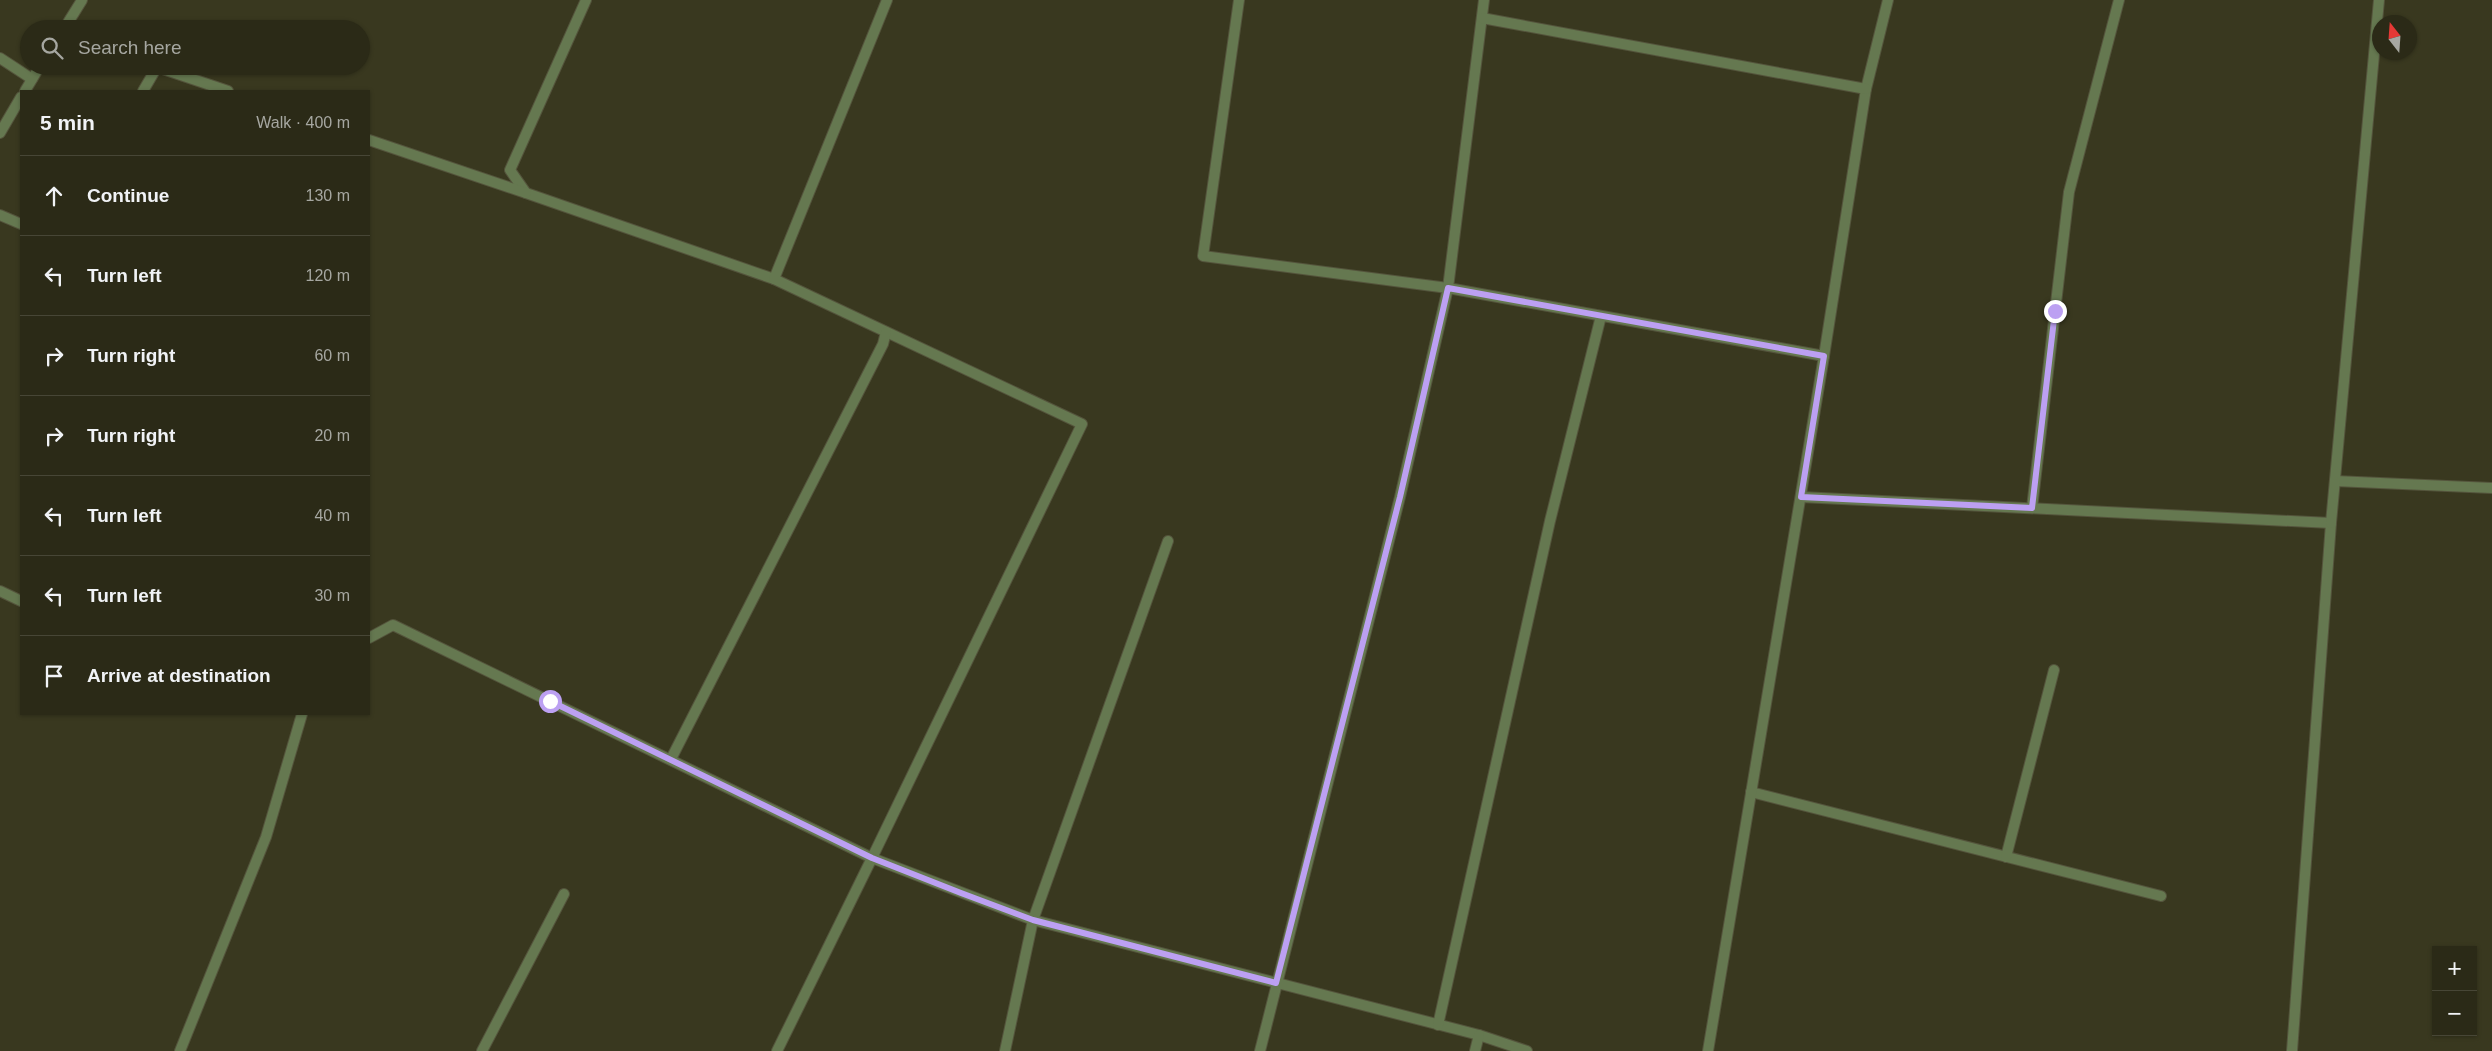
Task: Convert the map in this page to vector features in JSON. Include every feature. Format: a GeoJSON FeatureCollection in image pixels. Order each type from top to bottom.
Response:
{"type":"FeatureCollection","features":[{"type":"Feature","properties":{"kind":"street"},"geometry":{"type":"LineString","coordinates":[[70,20],[82,0]]}},
{"type":"Feature","properties":{"kind":"street"},"geometry":{"type":"LineString","coordinates":[[526,194],[510,170],[586,0]]}},
{"type":"Feature","properties":{"kind":"street"},"geometry":{"type":"LineString","coordinates":[[774,279],[887,0]]}},
{"type":"Feature","properties":{"kind":"street"},"geometry":{"type":"LineString","coordinates":[[1239,0],[1203,256],[1448,288],[1824,356]]}},
{"type":"Feature","properties":{"kind":"street"},"geometry":{"type":"LineString","coordinates":[[1260,1051],[1400,497],[1448,288],[1484,0]]}},
{"type":"Feature","properties":{"kind":"street"},"geometry":{"type":"LineString","coordinates":[[1708,1051],[1801,497],[1866,90],[1888,0]]}},
{"type":"Feature","properties":{"kind":"street"},"geometry":{"type":"LineString","coordinates":[[2032,508],[2069,192],[2119,0]]}},
{"type":"Feature","properties":{"kind":"street"},"geometry":{"type":"LineString","coordinates":[[2292,1051],[2331,523],[2379,0]]}},
{"type":"Feature","properties":{"kind":"street"},"geometry":{"type":"LineString","coordinates":[[1482,18],[1866,90]]}},
{"type":"Feature","properties":{"kind":"street"},"geometry":{"type":"LineString","coordinates":[[0,58],[20,71]]}},
{"type":"Feature","properties":{"kind":"street"},"geometry":{"type":"LineString","coordinates":[[26,75],[32,79]]}},
{"type":"Feature","properties":{"kind":"street"},"geometry":{"type":"LineString","coordinates":[[25,90],[34,75]]}},
{"type":"Feature","properties":{"kind":"street"},"geometry":{"type":"LineString","coordinates":[[144,90],[152,75]]}},
{"type":"Feature","properties":{"kind":"street"},"geometry":{"type":"LineString","coordinates":[[181,75],[225,90]]}},
{"type":"Feature","properties":{"kind":"street"},"geometry":{"type":"LineString","coordinates":[[0,133],[20,99]]}},
{"type":"Feature","properties":{"kind":"street"},"geometry":{"type":"LineString","coordinates":[[370,140],[774,279],[1082,424],[778,1051]]}},
{"type":"Feature","properties":{"kind":"street"},"geometry":{"type":"LineString","coordinates":[[0,214],[20,224]]}},
{"type":"Feature","properties":{"kind":"street"},"geometry":{"type":"LineString","coordinates":[[1438,1025],[1548,531],[1601,316]]}},
{"type":"Feature","properties":{"kind":"street"},"geometry":{"type":"LineString","coordinates":[[671,759],[883,344],[886,332]]}},
{"type":"Feature","properties":{"kind":"street"},"geometry":{"type":"LineString","coordinates":[[2335,481],[2492,488]]}},
{"type":"Feature","properties":{"kind":"street"},"geometry":{"type":"LineString","coordinates":[[1801,497],[2331,523]]}},
{"type":"Feature","properties":{"kind":"street"},"geometry":{"type":"LineString","coordinates":[[1005,1051],[1033,920],[1168,541]]}},
{"type":"Feature","properties":{"kind":"street"},"geometry":{"type":"LineString","coordinates":[[0,591],[20,601]]}},
{"type":"Feature","properties":{"kind":"street"},"geometry":{"type":"LineString","coordinates":[[370,637],[393,625],[872,858],[1033,920],[1480,1036],[1527,1051]]}},
{"type":"Feature","properties":{"kind":"street"},"geometry":{"type":"LineString","coordinates":[[2006,857],[2054,670]]}},
{"type":"Feature","properties":{"kind":"street"},"geometry":{"type":"LineString","coordinates":[[180,1051],[266,836],[302,715]]}},
{"type":"Feature","properties":{"kind":"street"},"geometry":{"type":"LineString","coordinates":[[1751,792],[2161,896]]}},
{"type":"Feature","properties":{"kind":"street"},"geometry":{"type":"LineString","coordinates":[[482,1051],[564,894]]}},
{"type":"Feature","properties":{"kind":"street"},"geometry":{"type":"LineString","coordinates":[[1475,1051],[1480,1036]]}},
{"type":"Feature","properties":{"kind":"route"},"geometry":{"type":"LineString","coordinates":[[550,701],[872,858],[961,893],[1033,920],[1276,983],[1400,497],[1448,288],[1824,356],[1801,497],[2032,508],[2055,311]]}}]}
